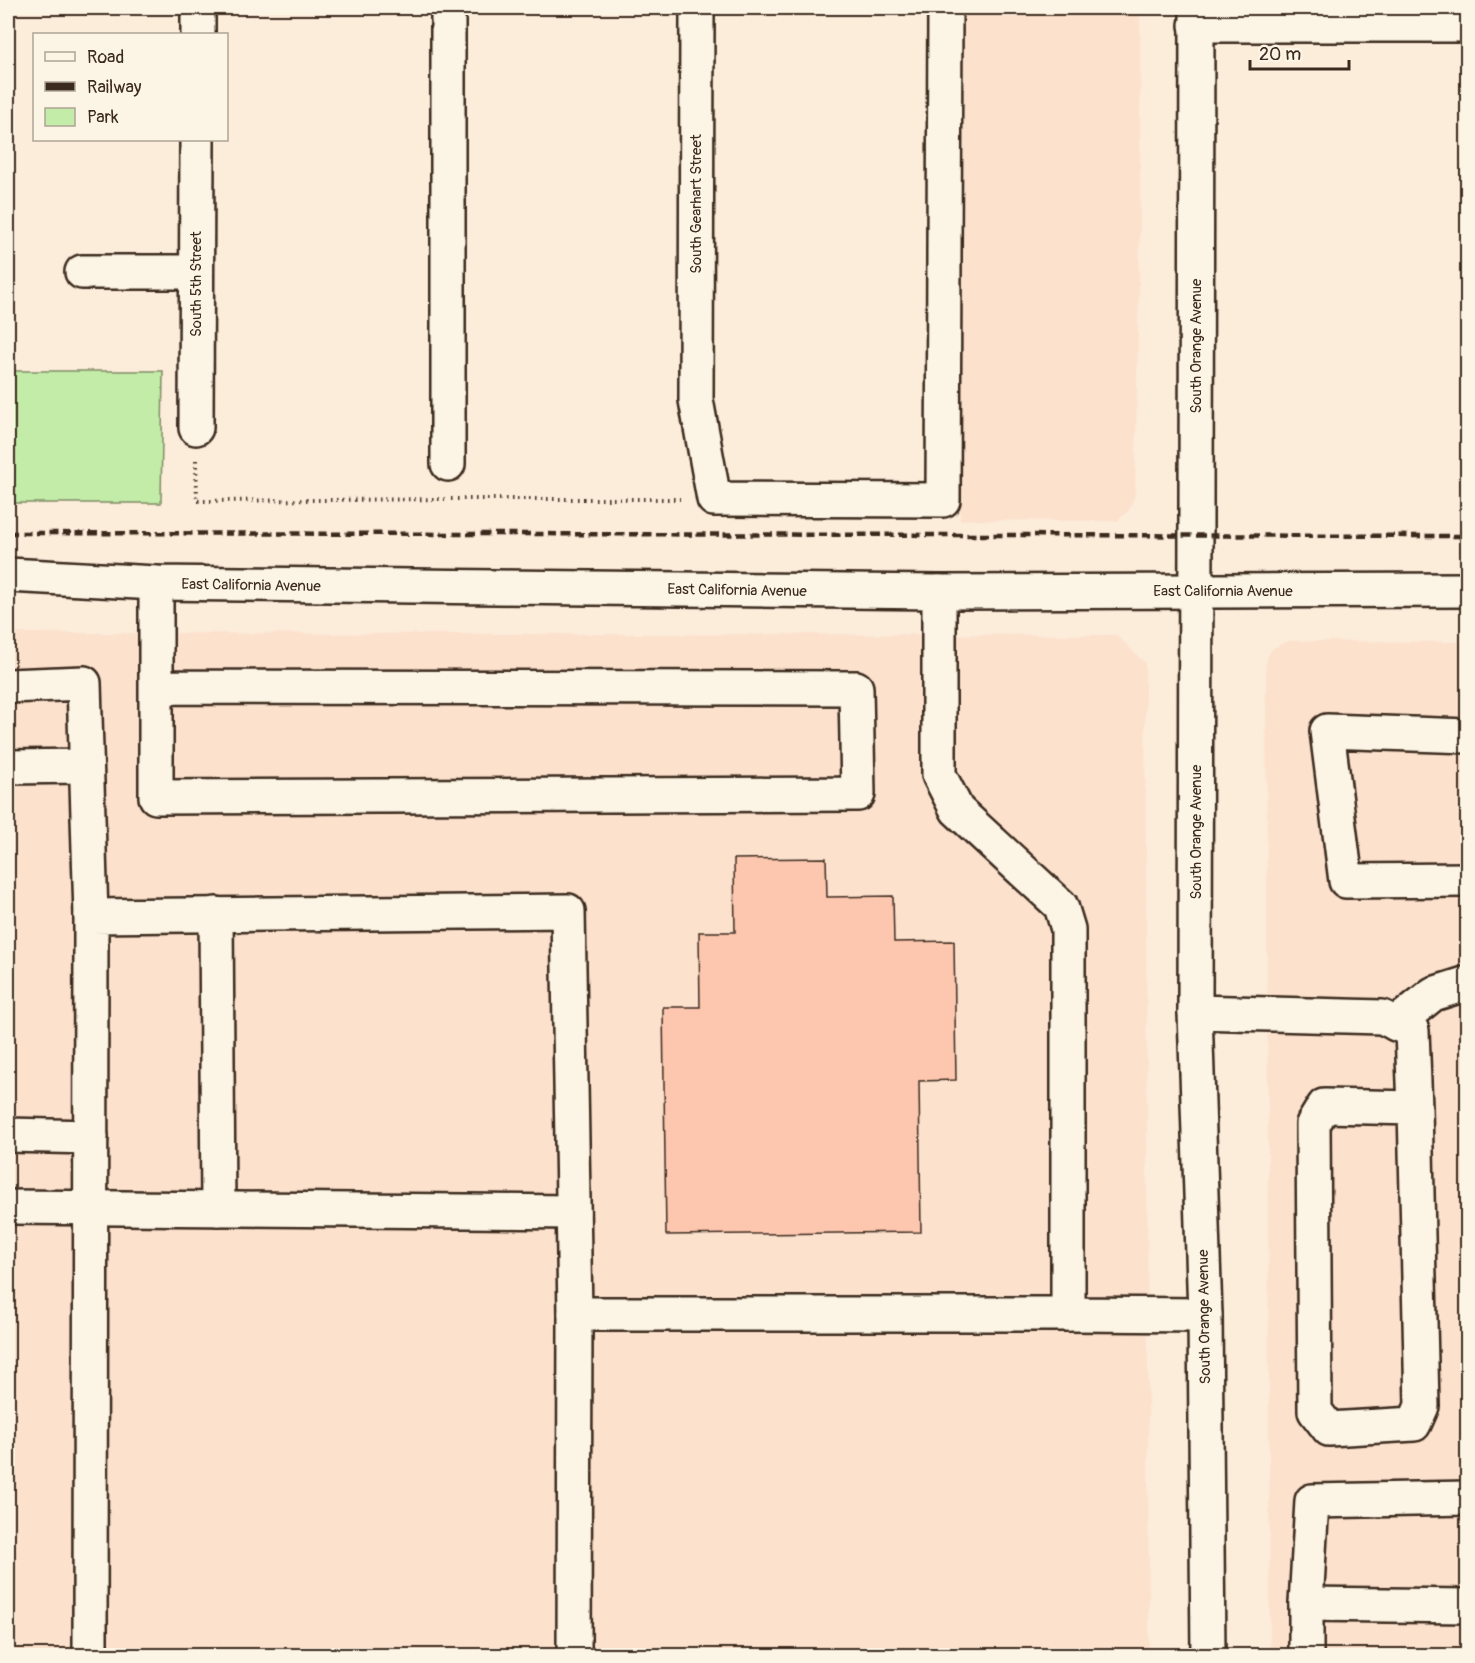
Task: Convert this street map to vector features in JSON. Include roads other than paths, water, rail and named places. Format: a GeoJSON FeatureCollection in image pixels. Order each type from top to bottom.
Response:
{"type":"FeatureCollection","features":[{"type":"Feature","properties":{"kind":"street"},"geometry":{"type":"LineString","coordinates":[[198,8],[198,33]]}},
{"type":"Feature","properties":{"kind":"street"},"geometry":{"type":"LineString","coordinates":[[448,8],[448,464]]}},
{"type":"Feature","properties":{"kind":"street","name":"South Gearhart Street"},"geometry":{"type":"LineString","coordinates":[[697,8],[696,400],[714,499],[943,500],[945,8]]}},
{"type":"Feature","properties":{"kind":"street"},"geometry":{"type":"LineString","coordinates":[[1197,16],[1467,25]]}},
{"type":"Feature","properties":{"kind":"street","name":"South Orange Avenue"},"geometry":{"type":"LineString","coordinates":[[1197,16],[1195,1012],[1205,1315],[1208,1656]]}},
{"type":"Feature","properties":{"kind":"street","name":"South 5th Street"},"geometry":{"type":"LineString","coordinates":[[196,428],[197,141]]}},
{"type":"Feature","properties":{"kind":"street"},"geometry":{"type":"LineString","coordinates":[[82,272],[196,272]]}},
{"type":"Feature","properties":{"kind":"street","name":"East California Avenue"},"geometry":{"type":"LineString","coordinates":[[8,575],[156,584],[939,592],[1467,590]]}},
{"type":"Feature","properties":{"kind":"street"},"geometry":{"type":"LineString","coordinates":[[156,584],[156,687],[156,797],[858,794],[856,688],[156,687]]}},
{"type":"Feature","properties":{"kind":"street"},"geometry":{"type":"LineString","coordinates":[[939,592],[939,776],[957,810],[1061,906],[1068,929],[1068,1314]]}},
{"type":"Feature","properties":{"kind":"street"},"geometry":{"type":"LineString","coordinates":[[8,686],[84,683],[91,916],[90,1656]]}},
{"type":"Feature","properties":{"kind":"street"},"geometry":{"type":"LineString","coordinates":[[1467,736],[1328,731],[1346,881],[1467,880]]}},
{"type":"Feature","properties":{"kind":"street"},"geometry":{"type":"LineString","coordinates":[[8,767],[86,766]]}},
{"type":"Feature","properties":{"kind":"street"},"geometry":{"type":"LineString","coordinates":[[91,916],[568,911],[575,1314],[574,1656]]}},
{"type":"Feature","properties":{"kind":"street"},"geometry":{"type":"LineString","coordinates":[[216,914],[218,1209]]}},
{"type":"Feature","properties":{"kind":"street"},"geometry":{"type":"LineString","coordinates":[[1396,1024],[1433,994],[1467,983]]}},
{"type":"Feature","properties":{"kind":"street"},"geometry":{"type":"LineString","coordinates":[[1195,1012],[1382,1017],[1412,1031],[1415,1107],[1422,1406],[1414,1424],[1329,1429],[1316,1411],[1313,1124],[1324,1106],[1415,1107]]}},
{"type":"Feature","properties":{"kind":"street"},"geometry":{"type":"LineString","coordinates":[[8,1136],[91,1137]]}},
{"type":"Feature","properties":{"kind":"street"},"geometry":{"type":"LineString","coordinates":[[8,1207],[573,1212]]}},
{"type":"Feature","properties":{"kind":"street"},"geometry":{"type":"LineString","coordinates":[[575,1314],[1205,1315]]}},
{"type":"Feature","properties":{"kind":"street"},"geometry":{"type":"LineString","coordinates":[[1306,1656],[1306,1604],[1312,1501],[1467,1498]]}},
{"type":"Feature","properties":{"kind":"street"},"geometry":{"type":"LineString","coordinates":[[1306,1604],[1467,1606]]}},
{"type":"Feature","properties":{"kind":"railway"},"geometry":{"type":"LineString","coordinates":[[8,533],[1468,536]]}}]}
